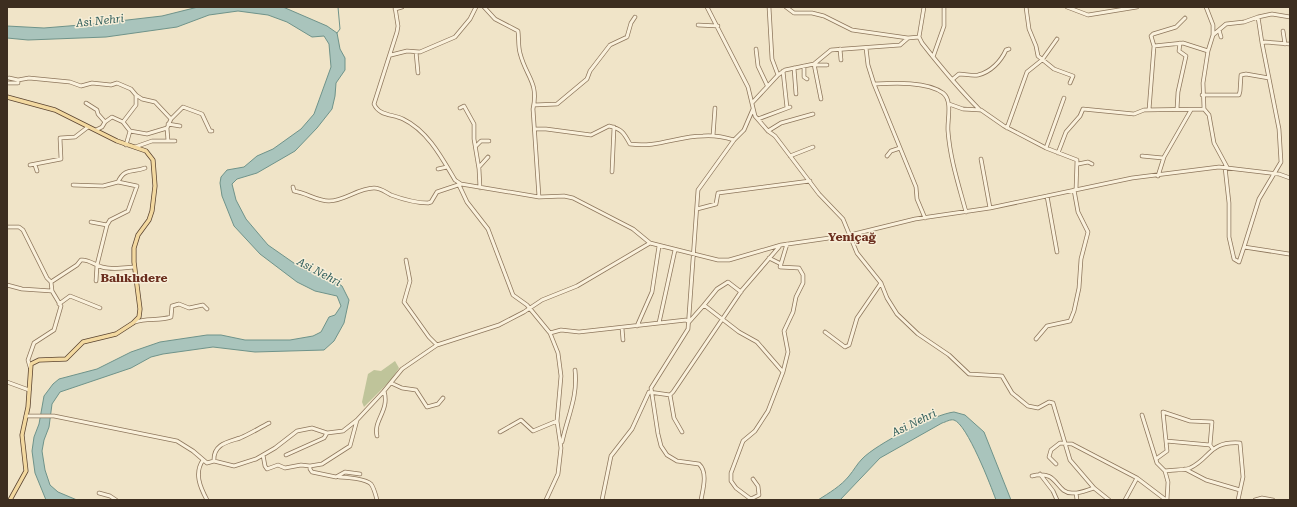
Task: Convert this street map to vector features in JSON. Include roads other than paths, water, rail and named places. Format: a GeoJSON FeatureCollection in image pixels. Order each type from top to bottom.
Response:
{"type":"FeatureCollection","features":[{"type":"Feature","properties":{"kind":"main road"},"geometry":{"type":"LineString","coordinates":[[7,97],[50,108],[126,145],[148,152],[154,160],[155,186],[150,216],[136,240],[134,267],[140,312],[135,322],[116,334],[83,342],[66,359],[39,360],[33,362],[30,367],[28,416],[22,435],[26,471],[10,500]]}},
{"type":"Feature","properties":{"kind":"street"},"geometry":{"type":"LineString","coordinates":[[402,7],[395,8],[398,26],[379,94],[374,99],[376,108],[381,112],[403,118],[427,138],[455,180],[460,185],[467,202],[488,229],[513,295],[530,308],[550,334],[558,353],[562,376],[557,421],[562,444]]}},
{"type":"Feature","properties":{"kind":"street"},"geometry":{"type":"LineString","coordinates":[[391,54],[407,51],[420,52],[455,37],[470,20],[476,7]]}},
{"type":"Feature","properties":{"kind":"street"},"geometry":{"type":"LineString","coordinates":[[484,7],[495,19],[518,31],[520,53],[534,85],[536,95],[534,105],[539,197]]}},
{"type":"Feature","properties":{"kind":"street"},"geometry":{"type":"LineString","coordinates":[[707,7],[718,26],[748,88],[753,109],[758,119],[774,136],[842,219],[857,253],[881,284],[887,298],[897,314],[918,334],[949,355],[965,371],[977,375],[997,374],[1002,376],[1012,393],[1032,408],[1038,408],[1049,402],[1053,403],[1070,460],[1094,488],[1109,500]]}},
{"type":"Feature","properties":{"kind":"street"},"geometry":{"type":"LineString","coordinates":[[768,7],[772,59],[778,75]]}},
{"type":"Feature","properties":{"kind":"street"},"geometry":{"type":"LineString","coordinates":[[786,7],[794,13],[812,13],[824,16],[852,30],[908,38],[919,37]]}},
{"type":"Feature","properties":{"kind":"street"},"geometry":{"type":"LineString","coordinates":[[924,7],[919,37],[965,96],[980,110],[1007,128],[1058,154],[1077,160],[1078,164],[1075,190],[1078,212],[1088,232],[1081,259],[1079,288],[1073,316],[1070,321],[1047,326],[1036,339]]}},
{"type":"Feature","properties":{"kind":"street"},"geometry":{"type":"LineString","coordinates":[[933,56],[944,26],[944,7]]}},
{"type":"Feature","properties":{"kind":"street"},"geometry":{"type":"LineString","coordinates":[[1026,7],[1029,30],[1036,46],[1038,56],[1054,69],[1073,76],[1070,83]]}},
{"type":"Feature","properties":{"kind":"street"},"geometry":{"type":"LineString","coordinates":[[1066,7],[1088,15],[1136,7]]}},
{"type":"Feature","properties":{"kind":"street"},"geometry":{"type":"LineString","coordinates":[[1206,7],[1213,29],[1213,35],[1208,50],[1202,95],[1204,109],[1209,115],[1214,143],[1226,167],[1229,203],[1228,237],[1234,259],[1239,262],[1259,199],[1281,162],[1282,151],[1258,16]]}},
{"type":"Feature","properties":{"kind":"street"},"geometry":{"type":"LineString","coordinates":[[1213,35],[1224,26],[1244,22],[1258,16],[1272,14],[1290,17]]}},
{"type":"Feature","properties":{"kind":"street"},"geometry":{"type":"LineString","coordinates":[[534,105],[557,104],[587,79],[610,45],[627,37],[631,23],[635,17]]}},
{"type":"Feature","properties":{"kind":"street"},"geometry":{"type":"LineString","coordinates":[[1149,110],[1154,46],[1151,36],[1176,26],[1185,18]]}},
{"type":"Feature","properties":{"kind":"street"},"geometry":{"type":"LineString","coordinates":[[698,25],[718,26]]}},
{"type":"Feature","properties":{"kind":"street"},"geometry":{"type":"LineString","coordinates":[[1224,26],[1228,29]]}},
{"type":"Feature","properties":{"kind":"street"},"geometry":{"type":"LineString","coordinates":[[1207,29],[1213,29]]}},
{"type":"Feature","properties":{"kind":"street"},"geometry":{"type":"LineString","coordinates":[[1219,30],[1222,37]]}},
{"type":"Feature","properties":{"kind":"street"},"geometry":{"type":"LineString","coordinates":[[1283,31],[1285,44]]}},
{"type":"Feature","properties":{"kind":"street"},"geometry":{"type":"LineString","coordinates":[[814,64],[831,50],[900,45],[908,38]]}},
{"type":"Feature","properties":{"kind":"street"},"geometry":{"type":"LineString","coordinates":[[1007,128],[1027,72],[1042,60],[1057,39]]}},
{"type":"Feature","properties":{"kind":"street"},"geometry":{"type":"LineString","coordinates":[[1154,46],[1180,43],[1208,50]]}},
{"type":"Feature","properties":{"kind":"street"},"geometry":{"type":"LineString","coordinates":[[1178,109],[1178,92],[1186,56],[1179,51],[1180,43]]}},
{"type":"Feature","properties":{"kind":"street"},"geometry":{"type":"LineString","coordinates":[[1262,43],[1290,44]]}},
{"type":"Feature","properties":{"kind":"street"},"geometry":{"type":"LineString","coordinates":[[866,48],[868,65],[874,84],[916,188],[917,198],[925,218]]}},
{"type":"Feature","properties":{"kind":"street"},"geometry":{"type":"LineString","coordinates":[[756,49],[758,66],[767,85]]}},
{"type":"Feature","properties":{"kind":"street"},"geometry":{"type":"LineString","coordinates":[[840,49],[841,60]]}},
{"type":"Feature","properties":{"kind":"street"},"geometry":{"type":"LineString","coordinates":[[953,79],[959,74],[978,75],[991,69],[1002,58],[1007,49],[1009,49]]}},
{"type":"Feature","properties":{"kind":"street"},"geometry":{"type":"LineString","coordinates":[[416,52],[418,72]]}},
{"type":"Feature","properties":{"kind":"street"},"geometry":{"type":"LineString","coordinates":[[752,103],[767,85],[783,71],[814,64],[827,65]]}},
{"type":"Feature","properties":{"kind":"street"},"geometry":{"type":"LineString","coordinates":[[814,64],[821,99]]}},
{"type":"Feature","properties":{"kind":"street"},"geometry":{"type":"LineString","coordinates":[[804,66],[804,77],[807,78]]}},
{"type":"Feature","properties":{"kind":"street"},"geometry":{"type":"LineString","coordinates":[[794,68],[796,94]]}},
{"type":"Feature","properties":{"kind":"street"},"geometry":{"type":"LineString","coordinates":[[758,119],[788,108],[783,71]]}},
{"type":"Feature","properties":{"kind":"street"},"geometry":{"type":"LineString","coordinates":[[1202,95],[1238,95],[1240,91],[1241,76],[1246,74],[1269,78]]}},
{"type":"Feature","properties":{"kind":"street"},"geometry":{"type":"LineString","coordinates":[[9,78],[18,80],[34,78],[70,82],[80,86],[92,83],[111,85],[117,83],[131,89],[136,95],[155,102],[171,118]]}},
{"type":"Feature","properties":{"kind":"street"},"geometry":{"type":"LineString","coordinates":[[7,83],[18,83],[18,80]]}},
{"type":"Feature","properties":{"kind":"street"},"geometry":{"type":"LineString","coordinates":[[874,84],[898,83],[931,87],[944,94],[949,104],[948,132],[951,153],[966,212]]}},
{"type":"Feature","properties":{"kind":"street"},"geometry":{"type":"LineString","coordinates":[[122,122],[136,104],[136,95]]}},
{"type":"Feature","properties":{"kind":"street"},"geometry":{"type":"LineString","coordinates":[[1046,148],[1064,98]]}},
{"type":"Feature","properties":{"kind":"street"},"geometry":{"type":"LineString","coordinates":[[86,103],[97,110],[98,114],[105,122]]}},
{"type":"Feature","properties":{"kind":"street"},"geometry":{"type":"LineString","coordinates":[[949,104],[963,109],[980,110]]}},
{"type":"Feature","properties":{"kind":"street"},"geometry":{"type":"LineString","coordinates":[[460,108],[464,106],[474,124],[480,188]]}},
{"type":"Feature","properties":{"kind":"street"},"geometry":{"type":"LineString","coordinates":[[168,141],[168,126],[171,118],[183,107],[202,114],[210,131],[212,131]]}},
{"type":"Feature","properties":{"kind":"street"},"geometry":{"type":"LineString","coordinates":[[713,136],[715,108]]}},
{"type":"Feature","properties":{"kind":"street"},"geometry":{"type":"LineString","coordinates":[[689,322],[688,315],[698,190],[734,140],[744,130],[753,109]]}},
{"type":"Feature","properties":{"kind":"street"},"geometry":{"type":"LineString","coordinates":[[1058,154],[1066,132],[1080,116],[1083,109],[1134,114],[1149,110],[1204,109]]}},
{"type":"Feature","properties":{"kind":"street"},"geometry":{"type":"LineString","coordinates":[[1158,176],[1163,158],[1191,110]]}},
{"type":"Feature","properties":{"kind":"street"},"geometry":{"type":"LineString","coordinates":[[768,131],[781,123],[813,114]]}},
{"type":"Feature","properties":{"kind":"street"},"geometry":{"type":"LineString","coordinates":[[96,130],[102,127],[110,117],[122,122],[130,131],[147,134],[168,126],[180,126]]}},
{"type":"Feature","properties":{"kind":"street"},"geometry":{"type":"LineString","coordinates":[[30,165],[61,159],[60,138],[75,137],[88,127]]}},
{"type":"Feature","properties":{"kind":"street"},"geometry":{"type":"LineString","coordinates":[[535,129],[546,128],[591,135],[605,127],[614,127],[625,133],[630,144],[638,145],[664,144],[702,136],[713,136],[734,140]]}},
{"type":"Feature","properties":{"kind":"street"},"geometry":{"type":"LineString","coordinates":[[612,172],[614,127]]}},
{"type":"Feature","properties":{"kind":"street"},"geometry":{"type":"LineString","coordinates":[[126,145],[130,131]]}},
{"type":"Feature","properties":{"kind":"street"},"geometry":{"type":"LineString","coordinates":[[135,147],[152,141],[175,141]]}},
{"type":"Feature","properties":{"kind":"street"},"geometry":{"type":"LineString","coordinates":[[476,146],[481,141],[489,141]]}},
{"type":"Feature","properties":{"kind":"street"},"geometry":{"type":"LineString","coordinates":[[790,156],[813,147]]}},
{"type":"Feature","properties":{"kind":"street"},"geometry":{"type":"LineString","coordinates":[[887,156],[891,151],[900,148]]}},
{"type":"Feature","properties":{"kind":"street"},"geometry":{"type":"LineString","coordinates":[[1142,156],[1163,158]]}},
{"type":"Feature","properties":{"kind":"street"},"geometry":{"type":"LineString","coordinates":[[479,167],[488,157]]}},
{"type":"Feature","properties":{"kind":"street"},"geometry":{"type":"LineString","coordinates":[[981,159],[990,208]]}},
{"type":"Feature","properties":{"kind":"street"},"geometry":{"type":"LineString","coordinates":[[1078,164],[1088,162],[1092,164]]}},
{"type":"Feature","properties":{"kind":"street"},"geometry":{"type":"LineString","coordinates":[[35,165],[36,171]]}},
{"type":"Feature","properties":{"kind":"street"},"geometry":{"type":"LineString","coordinates":[[438,169],[447,167]]}},
{"type":"Feature","properties":{"kind":"street"},"geometry":{"type":"LineString","coordinates":[[293,187],[294,191],[306,193],[312,197],[330,201],[374,188],[384,190],[391,195],[428,203],[431,202],[436,192],[460,185],[539,197],[572,198],[633,229],[650,243],[718,260],[729,260],[787,244],[850,235],[925,218],[990,208],[1132,178],[1226,167],[1275,173],[1290,178]]}},
{"type":"Feature","properties":{"kind":"street"},"geometry":{"type":"LineString","coordinates":[[118,182],[120,178],[129,170],[145,168]]}},
{"type":"Feature","properties":{"kind":"street"},"geometry":{"type":"LineString","coordinates":[[697,209],[716,204],[718,193],[810,181]]}},
{"type":"Feature","properties":{"kind":"street"},"geometry":{"type":"LineString","coordinates":[[73,185],[103,186],[118,182],[137,186],[128,211],[110,220],[107,225],[97,265],[96,280]]}},
{"type":"Feature","properties":{"kind":"street"},"geometry":{"type":"LineString","coordinates":[[1047,196],[1057,252]]}},
{"type":"Feature","properties":{"kind":"street"},"geometry":{"type":"LineString","coordinates":[[91,222],[107,225]]}},
{"type":"Feature","properties":{"kind":"street"},"geometry":{"type":"LineString","coordinates":[[7,226],[19,227],[23,230],[46,278],[51,282],[52,291],[60,309],[54,330],[34,343],[31,348],[28,360],[30,367]]}},
{"type":"Feature","properties":{"kind":"street"},"geometry":{"type":"LineString","coordinates":[[28,416],[54,416],[177,441],[193,450],[207,463],[214,461],[234,466],[263,455],[297,431],[312,428],[327,434],[343,431],[357,420],[402,369],[438,345],[499,325],[542,300],[577,286],[650,243]]}},
{"type":"Feature","properties":{"kind":"street"},"geometry":{"type":"LineString","coordinates":[[781,264],[787,244]]}},
{"type":"Feature","properties":{"kind":"street"},"geometry":{"type":"LineString","coordinates":[[637,326],[652,292],[660,246]]}},
{"type":"Feature","properties":{"kind":"street"},"geometry":{"type":"LineString","coordinates":[[682,432],[674,418],[670,395],[722,318],[778,247]]}},
{"type":"Feature","properties":{"kind":"street"},"geometry":{"type":"LineString","coordinates":[[1244,247],[1289,254]]}},
{"type":"Feature","properties":{"kind":"street"},"geometry":{"type":"LineString","coordinates":[[659,323],[675,250]]}},
{"type":"Feature","properties":{"kind":"street"},"geometry":{"type":"LineString","coordinates":[[753,479],[758,486],[759,495],[750,500],[731,482],[731,473],[743,441],[755,430],[768,411],[783,372],[788,352],[784,331],[794,312],[796,297],[803,283],[803,276],[799,268],[780,267],[781,264],[769,258]]}},
{"type":"Feature","properties":{"kind":"street"},"geometry":{"type":"LineString","coordinates":[[51,282],[77,265],[81,260],[88,260],[97,265],[113,269],[134,267]]}},
{"type":"Feature","properties":{"kind":"street"},"geometry":{"type":"LineString","coordinates":[[406,260],[410,281],[404,302],[429,337],[438,345]]}},
{"type":"Feature","properties":{"kind":"street"},"geometry":{"type":"LineString","coordinates":[[701,500],[704,483],[702,466],[699,464],[677,461],[667,455],[661,446],[651,388],[683,339],[689,322],[717,289],[728,282],[741,292]]}},
{"type":"Feature","properties":{"kind":"street"},"geometry":{"type":"LineString","coordinates":[[825,332],[845,347],[849,345],[857,318],[881,284]]}},
{"type":"Feature","properties":{"kind":"street"},"geometry":{"type":"LineString","coordinates":[[7,285],[22,289],[52,291]]}},
{"type":"Feature","properties":{"kind":"street"},"geometry":{"type":"LineString","coordinates":[[59,304],[70,296],[100,308]]}},
{"type":"Feature","properties":{"kind":"street"},"geometry":{"type":"LineString","coordinates":[[135,322],[153,318],[164,319],[171,317],[170,311],[172,306],[179,304],[189,308],[203,305],[207,309]]}},
{"type":"Feature","properties":{"kind":"street"},"geometry":{"type":"LineString","coordinates":[[704,305],[757,342],[783,372]]}},
{"type":"Feature","properties":{"kind":"street"},"geometry":{"type":"LineString","coordinates":[[550,334],[561,330],[574,332],[686,320],[689,322]]}},
{"type":"Feature","properties":{"kind":"street"},"geometry":{"type":"LineString","coordinates":[[622,328],[623,340]]}},
{"type":"Feature","properties":{"kind":"street"},"geometry":{"type":"LineString","coordinates":[[546,500],[558,474],[567,416],[575,398],[575,370]]}},
{"type":"Feature","properties":{"kind":"street"},"geometry":{"type":"LineString","coordinates":[[7,382],[29,390]]}},
{"type":"Feature","properties":{"kind":"street"},"geometry":{"type":"LineString","coordinates":[[391,383],[402,388],[416,390],[427,407],[438,404],[443,398]]}},
{"type":"Feature","properties":{"kind":"street"},"geometry":{"type":"LineString","coordinates":[[377,436],[375,427],[383,413],[384,391]]}},
{"type":"Feature","properties":{"kind":"street"},"geometry":{"type":"LineString","coordinates":[[602,500],[611,456],[632,429],[643,401],[649,392],[670,395]]}},
{"type":"Feature","properties":{"kind":"street"},"geometry":{"type":"LineString","coordinates":[[1156,459],[1166,452],[1163,412],[1190,421],[1212,422],[1210,445],[1213,449]]}},
{"type":"Feature","properties":{"kind":"street"},"geometry":{"type":"LineString","coordinates":[[1142,415],[1158,465],[1165,471],[1168,482],[1167,500]]}},
{"type":"Feature","properties":{"kind":"street"},"geometry":{"type":"LineString","coordinates":[[263,455],[264,466],[267,469],[278,465],[284,468],[301,465],[310,466],[322,464],[350,446],[357,420]]}},
{"type":"Feature","properties":{"kind":"street"},"geometry":{"type":"LineString","coordinates":[[500,432],[521,420],[533,431],[557,421]]}},
{"type":"Feature","properties":{"kind":"street"},"geometry":{"type":"LineString","coordinates":[[214,461],[217,450],[225,442],[239,438],[269,423]]}},
{"type":"Feature","properties":{"kind":"street"},"geometry":{"type":"LineString","coordinates":[[286,455],[324,438],[327,434]]}},
{"type":"Feature","properties":{"kind":"street"},"geometry":{"type":"LineString","coordinates":[[1166,441],[1210,445]]}},
{"type":"Feature","properties":{"kind":"street"},"geometry":{"type":"LineString","coordinates":[[1056,464],[1050,459],[1050,452],[1054,447],[1064,442],[1072,444],[1137,478],[1167,500]]}},
{"type":"Feature","properties":{"kind":"street"},"geometry":{"type":"LineString","coordinates":[[1165,471],[1185,470],[1197,463],[1213,449],[1230,443],[1240,443],[1243,477],[1238,500]]}},
{"type":"Feature","properties":{"kind":"street"},"geometry":{"type":"LineString","coordinates":[[203,460],[198,467],[198,474],[201,490],[207,500]]}},
{"type":"Feature","properties":{"kind":"street"},"geometry":{"type":"LineString","coordinates":[[310,466],[312,472],[339,477],[356,478],[371,484],[377,500]]}},
{"type":"Feature","properties":{"kind":"street"},"geometry":{"type":"LineString","coordinates":[[1185,470],[1206,480],[1240,490]]}},
{"type":"Feature","properties":{"kind":"street"},"geometry":{"type":"LineString","coordinates":[[339,477],[345,472],[360,474]]}},
{"type":"Feature","properties":{"kind":"street"},"geometry":{"type":"LineString","coordinates":[[1032,476],[1040,474],[1048,475],[1068,493],[1076,493],[1094,488]]}},
{"type":"Feature","properties":{"kind":"street"},"geometry":{"type":"LineString","coordinates":[[1040,474],[1053,491],[1057,500]]}},
{"type":"Feature","properties":{"kind":"street"},"geometry":{"type":"LineString","coordinates":[[1125,500],[1137,478]]}},
{"type":"Feature","properties":{"kind":"street"},"geometry":{"type":"LineString","coordinates":[[99,493],[110,496],[116,500]]}},
{"type":"Feature","properties":{"kind":"street"},"geometry":{"type":"LineString","coordinates":[[1076,493],[1077,500]]}},
{"type":"Feature","properties":{"kind":"street"},"geometry":{"type":"LineString","coordinates":[[1255,500],[1262,498],[1273,500]]}},
{"type":"Feature","properties":{"kind":"water"},"geometry":{"type":"Polygon","coordinates":[[[198,7],[283,7],[327,26],[337,33],[340,49],[345,58],[345,70],[336,83],[332,109],[317,128],[295,151],[257,173],[237,179],[232,184],[236,200],[246,219],[268,245],[301,268],[331,279],[342,286],[349,300],[344,323],[334,341],[324,350],[255,352],[213,347],[163,354],[151,357],[131,368],[60,392],[52,404],[49,427],[42,451],[45,470],[50,485],[58,492],[77,500],[46,500],[35,473],[32,451],[44,396],[59,379],[97,369],[131,352],[160,342],[207,335],[221,335],[245,340],[290,340],[313,336],[321,332],[329,317],[335,315],[341,306],[337,296],[315,291],[297,282],[260,254],[234,226],[222,196],[220,183],[221,177],[227,170],[244,167],[257,156],[273,149],[301,129],[314,114],[331,67],[329,44],[324,36],[312,37],[287,22],[268,15],[238,11],[209,15],[177,27],[106,37],[28,40],[7,38],[7,26],[44,28],[93,24],[162,16],[198,7]]]}},
{"type":"Feature","properties":{"kind":"water"},"geometry":{"type":"Polygon","coordinates":[[[954,412],[965,415],[984,432],[1011,500],[996,500],[972,443],[959,424],[954,420],[950,420],[880,458],[840,500],[818,500],[842,483],[869,453],[892,438],[934,418],[954,412]]]}},
{"type":"Feature","properties":{"kind":"waterway"},"geometry":{"type":"LineString","coordinates":[[337,33],[340,29],[338,7]]}},
{"type":"Feature","properties":{"kind":"district","name":"Yeniçağ"},"geometry":{"type":"Point","coordinates":[852,237]}},
{"type":"Feature","properties":{"kind":"district","name":"Balıklıdere"},"geometry":{"type":"Point","coordinates":[134,278]}},
{"type":"Feature","properties":{"kind":"water label","name":"Asi Nehri"},"geometry":{"type":"Point","coordinates":[100,21]}},
{"type":"Feature","properties":{"kind":"water label","name":"Asi Nehri"},"geometry":{"type":"Point","coordinates":[319,272]}},
{"type":"Feature","properties":{"kind":"water label","name":"Asi Nehri"},"geometry":{"type":"Point","coordinates":[914,423]}}]}
